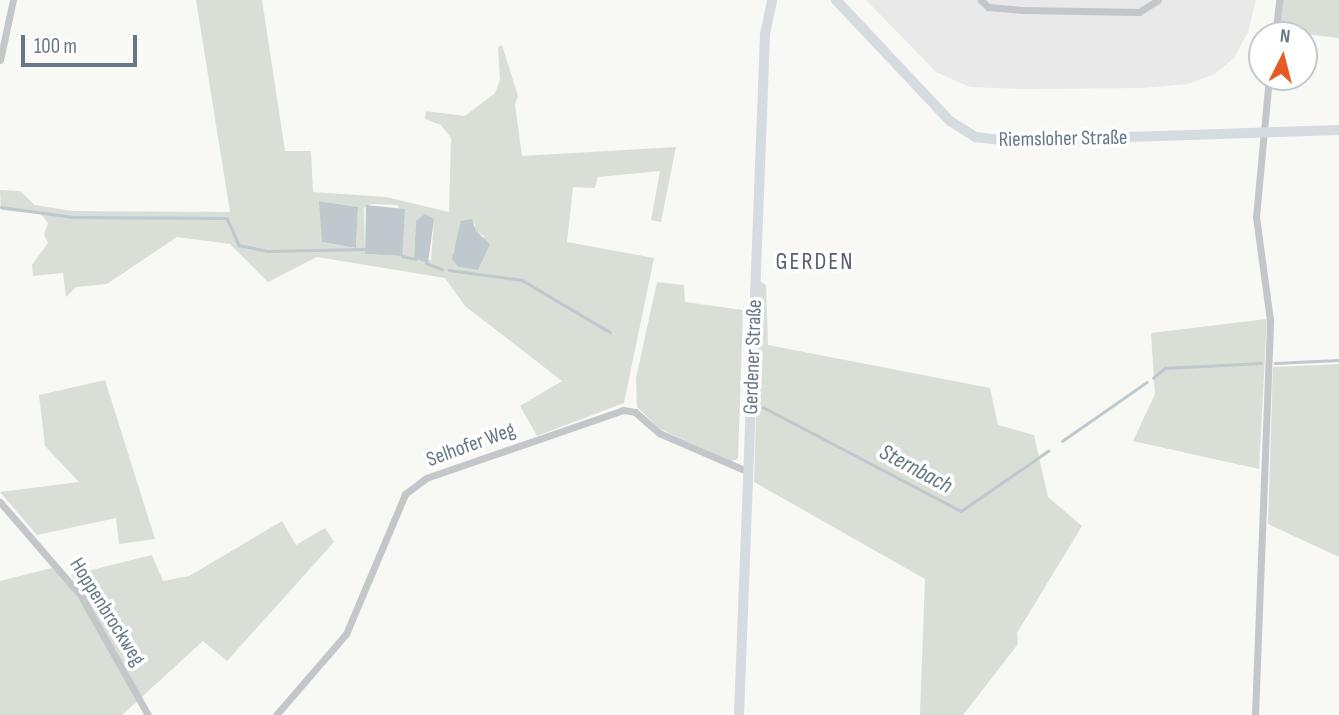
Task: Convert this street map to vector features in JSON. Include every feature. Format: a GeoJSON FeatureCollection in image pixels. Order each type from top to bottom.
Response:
{"type":"FeatureCollection","features":[{"type":"Feature","properties":{"kind":"main road","name":"Gerdener Straße"},"geometry":{"type":"LineString","coordinates":[[738,715],[765,34],[772,0]]}},
{"type":"Feature","properties":{"kind":"main road","name":"Riemsloher Straße"},"geometry":{"type":"LineString","coordinates":[[836,0],[950,121],[976,136],[1009,141],[1339,130]]}},
{"type":"Feature","properties":{"kind":"street"},"geometry":{"type":"LineString","coordinates":[[0,60],[13,0]]}},
{"type":"Feature","properties":{"kind":"street"},"geometry":{"type":"LineString","coordinates":[[981,0],[988,7],[1022,10],[1126,12],[1139,12],[1158,0]]}},
{"type":"Feature","properties":{"kind":"street"},"geometry":{"type":"LineString","coordinates":[[1277,21],[1279,0]]}},
{"type":"Feature","properties":{"kind":"street"},"geometry":{"type":"LineString","coordinates":[[1255,715],[1270,320],[1256,217],[1267,91]]}},
{"type":"Feature","properties":{"kind":"street","name":"Selhofer Weg"},"geometry":{"type":"LineString","coordinates":[[276,715],[346,634],[405,494],[426,478],[623,410],[635,412],[659,433],[749,472]]}},
{"type":"Feature","properties":{"kind":"street","name":"Hoppenbrockweg"},"geometry":{"type":"LineString","coordinates":[[0,502],[81,596],[148,715]]}},
{"type":"Feature","properties":{"kind":"shaded area"},"geometry":{"type":"Polygon","coordinates":[[[196,0],[262,0],[285,151],[311,151],[313,192],[386,197],[449,212],[451,138],[441,125],[425,119],[426,111],[465,116],[495,93],[500,80],[498,47],[502,45],[518,96],[515,104],[522,156],[676,147],[661,222],[651,220],[660,171],[598,177],[595,188],[573,187],[567,242],[654,258],[624,403],[537,436],[520,406],[562,381],[465,306],[445,278],[317,257],[268,282],[230,244],[177,237],[107,284],[76,287],[66,297],[63,273],[33,276],[32,265],[48,243],[44,234],[48,223],[41,214],[1,210],[0,190],[20,191],[35,205],[72,211],[230,212],[196,0]],[[320,201],[322,242],[356,248],[358,207],[320,201]],[[371,204],[364,208],[365,254],[402,256],[398,205],[371,204]],[[434,219],[416,221],[414,258],[431,260],[434,219]],[[475,223],[453,251],[458,267],[478,270],[484,236],[475,231],[475,223]]]}},
{"type":"Feature","properties":{"kind":"shaded area"},"geometry":{"type":"Polygon","coordinates":[[[866,0],[1256,0],[1251,21],[1248,21],[1248,32],[1234,58],[1215,74],[1188,84],[1144,88],[970,87],[936,72],[866,0]]]}},
{"type":"Feature","properties":{"kind":"shaded area"},"geometry":{"type":"Polygon","coordinates":[[[1283,0],[1339,0],[1339,38],[1318,36],[1318,21],[1280,21],[1283,0]]]}},
{"type":"Feature","properties":{"kind":"shaded area"},"geometry":{"type":"Polygon","coordinates":[[[319,201],[358,207],[356,248],[322,242],[319,201]]]}},
{"type":"Feature","properties":{"kind":"shaded area"},"geometry":{"type":"Polygon","coordinates":[[[366,205],[405,209],[402,256],[365,254],[366,205]]]}},
{"type":"Feature","properties":{"kind":"shaded area"},"geometry":{"type":"Polygon","coordinates":[[[425,214],[434,219],[428,263],[414,258],[416,221],[425,214]]]}},
{"type":"Feature","properties":{"kind":"shaded area"},"geometry":{"type":"Polygon","coordinates":[[[472,219],[476,231],[490,244],[478,270],[458,267],[452,259],[461,221],[472,219]]]}},
{"type":"Feature","properties":{"kind":"shaded area"},"geometry":{"type":"Polygon","coordinates":[[[760,281],[766,285],[768,345],[990,388],[998,425],[1034,435],[1048,497],[1082,526],[1017,633],[1018,644],[963,715],[920,715],[925,579],[754,482],[760,281]]]}},
{"type":"Feature","properties":{"kind":"shaded area"},"geometry":{"type":"Polygon","coordinates":[[[657,282],[684,285],[685,302],[743,310],[738,459],[731,461],[660,429],[637,407],[636,378],[657,282]]]}},
{"type":"Feature","properties":{"kind":"shaded area"},"geometry":{"type":"Polygon","coordinates":[[[1267,319],[1259,469],[1133,441],[1155,394],[1151,333],[1267,319]]]}},
{"type":"Feature","properties":{"kind":"shaded area"},"geometry":{"type":"Polygon","coordinates":[[[1339,364],[1339,557],[1268,524],[1273,367],[1339,364]]]}},
{"type":"Feature","properties":{"kind":"shaded area"},"geometry":{"type":"Polygon","coordinates":[[[105,380],[155,539],[119,544],[116,518],[37,535],[0,492],[79,482],[45,446],[39,395],[105,380]]]}},
{"type":"Feature","properties":{"kind":"shaded area"},"geometry":{"type":"Polygon","coordinates":[[[282,521],[296,545],[325,528],[334,542],[227,661],[203,641],[122,715],[0,715],[0,581],[56,567],[79,600],[88,594],[71,575],[152,555],[163,581],[189,576],[282,521]]]}},
{"type":"Feature","properties":{"kind":"waterway"},"geometry":{"type":"LineString","coordinates":[[1,207],[72,217],[227,218],[239,245],[267,251],[364,249]]}},
{"type":"Feature","properties":{"kind":"waterway"},"geometry":{"type":"LineString","coordinates":[[402,256],[416,259]]}},
{"type":"Feature","properties":{"kind":"waterway"},"geometry":{"type":"LineString","coordinates":[[426,263],[442,269]]}},
{"type":"Feature","properties":{"kind":"waterway"},"geometry":{"type":"LineString","coordinates":[[449,270],[522,280],[610,332]]}},
{"type":"Feature","properties":{"kind":"waterway","name":"Sternbach"},"geometry":{"type":"LineString","coordinates":[[1275,363],[1339,360]]}},
{"type":"Feature","properties":{"kind":"waterway","name":"Sternbach"},"geometry":{"type":"LineString","coordinates":[[1153,378],[1165,368],[1261,363]]}},
{"type":"Feature","properties":{"kind":"waterway","name":"Sternbach"},"geometry":{"type":"LineString","coordinates":[[1062,441],[1147,382]]}},
{"type":"Feature","properties":{"kind":"waterway","name":"Sternbach"},"geometry":{"type":"LineString","coordinates":[[763,407],[961,511],[1048,451]]}},
{"type":"Feature","properties":{"kind":"district","name":"GERDEN"},"geometry":{"type":"Point","coordinates":[815,262]}}]}
